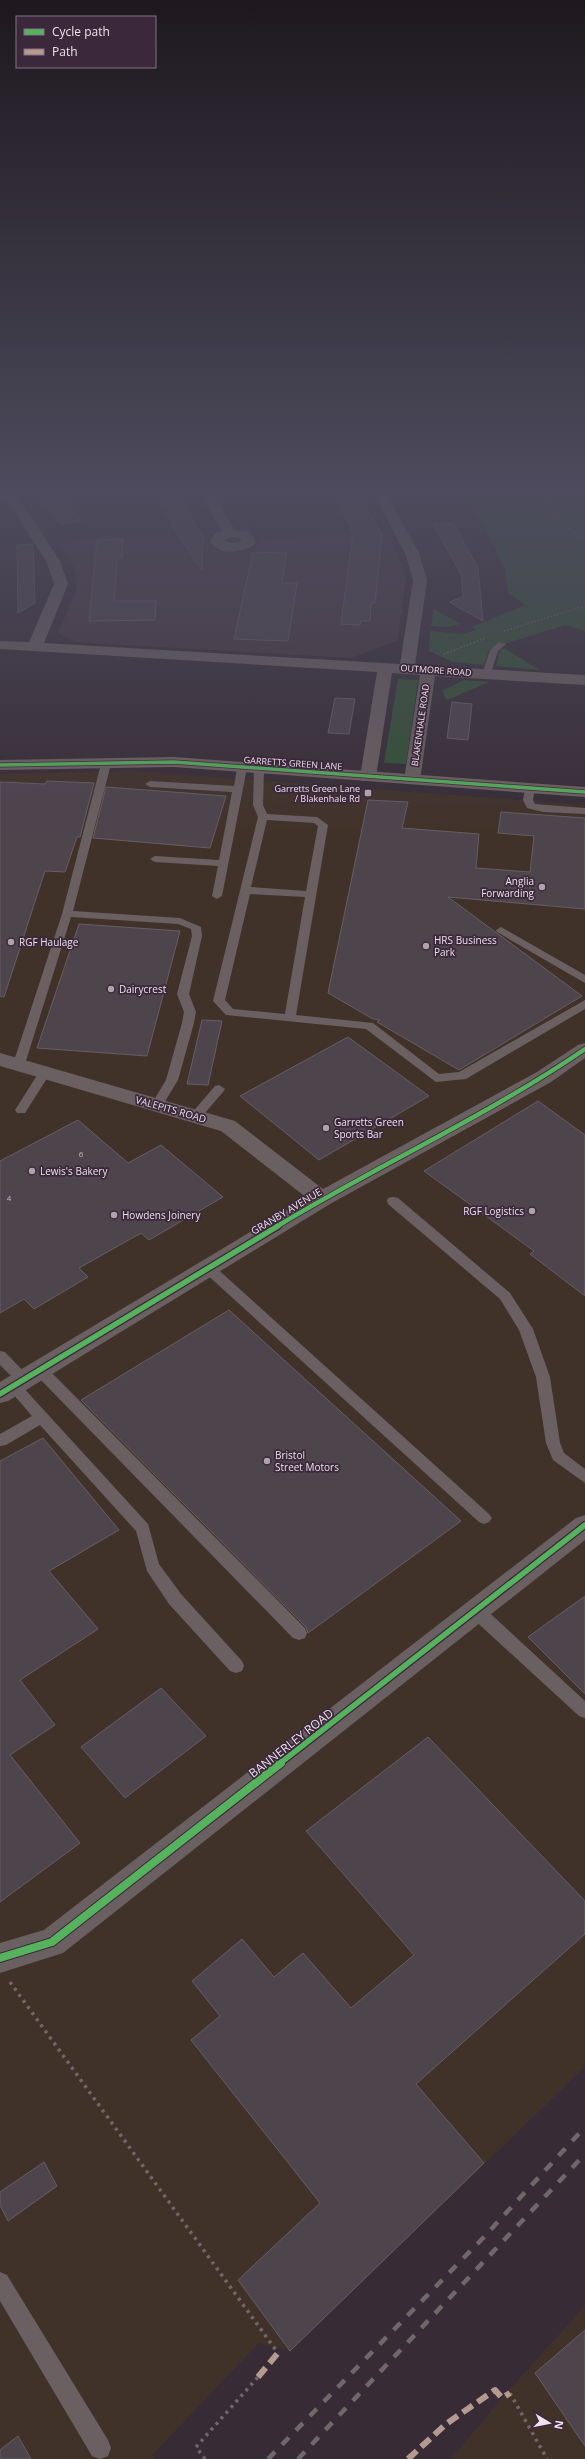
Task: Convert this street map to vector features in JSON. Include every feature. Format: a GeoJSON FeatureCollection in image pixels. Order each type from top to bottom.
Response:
{"type":"FeatureCollection","features":[{"type":"Feature","properties":{"kind":"street"},"geometry":{"type":"LineString","coordinates":[[35,647],[53,604]]}},
{"type":"Feature","properties":{"kind":"street"},"geometry":{"type":"LineString","coordinates":[[406,668],[416,604]]}},
{"type":"Feature","properties":{"kind":"street","name":"OUTMORE ROAD"},"geometry":{"type":"LineString","coordinates":[[0,644],[585,680]]}},
{"type":"Feature","properties":{"kind":"street"},"geometry":{"type":"LineString","coordinates":[[368,777],[385,667]]}},
{"type":"Feature","properties":{"kind":"street","name":"BLAKENHALE ROAD"},"geometry":{"type":"LineString","coordinates":[[412,780],[428,670]]}},
{"type":"Feature","properties":{"kind":"street","name":"GARRETTS GREEN LANE"},"geometry":{"type":"LineString","coordinates":[[0,764],[106,764],[174,762],[585,792]]}},
{"type":"Feature","properties":{"kind":"street","name":"GRANBY AVENUE"},"geometry":{"type":"LineString","coordinates":[[19,1382],[322,1199],[544,1077],[585,1049]]}},
{"type":"Feature","properties":{"kind":"street","name":"VALEPITS ROAD"},"geometry":{"type":"LineString","coordinates":[[9,1062],[228,1126],[322,1199]]}},
{"type":"Feature","properties":{"kind":"street","name":"BANNERLEY ROAD"},"geometry":{"type":"LineString","coordinates":[[2,1966],[52,1942],[585,1525]]}},
{"type":"Feature","properties":{"kind":"lane"},"geometry":{"type":"LineString","coordinates":[[487,674],[494,650],[502,644]]}},
{"type":"Feature","properties":{"kind":"lane"},"geometry":{"type":"LineString","coordinates":[[9,1062],[67,914],[106,764]]}},
{"type":"Feature","properties":{"kind":"lane"},"geometry":{"type":"LineString","coordinates":[[217,896],[242,768]]}},
{"type":"Feature","properties":{"kind":"lane"},"geometry":{"type":"LineString","coordinates":[[259,769],[258,805],[263,817],[244,890],[219,1001],[230,1012],[369,1026],[436,1078],[462,1076],[585,1004]]}},
{"type":"Feature","properties":{"kind":"lane"},"geometry":{"type":"LineString","coordinates":[[150,784],[238,789]]}},
{"type":"Feature","properties":{"kind":"lane"},"geometry":{"type":"LineString","coordinates":[[530,789],[528,800],[531,806],[585,811]]}},
{"type":"Feature","properties":{"kind":"lane"},"geometry":{"type":"LineString","coordinates":[[263,817],[317,820],[323,825],[290,1018]]}},
{"type":"Feature","properties":{"kind":"lane"},"geometry":{"type":"LineString","coordinates":[[155,859],[224,863]]}},
{"type":"Feature","properties":{"kind":"lane"},"geometry":{"type":"LineString","coordinates":[[244,890],[311,894]]}},
{"type":"Feature","properties":{"kind":"lane"},"geometry":{"type":"LineString","coordinates":[[67,914],[180,921],[196,927],[197,936],[183,994],[190,1012],[188,1023],[172,1080],[157,1105]]}},
{"type":"Feature","properties":{"kind":"lane"},"geometry":{"type":"LineString","coordinates":[[501,930],[585,980]]}},
{"type":"Feature","properties":{"kind":"lane"},"geometry":{"type":"LineString","coordinates":[[21,1110],[45,1072]]}},
{"type":"Feature","properties":{"kind":"lane"},"geometry":{"type":"LineString","coordinates":[[195,1117],[219,1089]]}},
{"type":"Feature","properties":{"kind":"lane"},"geometry":{"type":"LineString","coordinates":[[393,1201],[505,1296],[526,1329],[543,1377],[553,1443],[558,1456],[585,1477]]}},
{"type":"Feature","properties":{"kind":"lane"},"geometry":{"type":"LineString","coordinates":[[208,1268],[484,1518]]}},
{"type":"Feature","properties":{"kind":"lane"},"geometry":{"type":"LineString","coordinates":[[0,1356],[42,1417],[143,1528],[152,1566],[175,1599],[236,1666]]}},
{"type":"Feature","properties":{"kind":"lane"},"geometry":{"type":"LineString","coordinates":[[19,1382],[299,1633]]}},
{"type":"Feature","properties":{"kind":"lane"},"geometry":{"type":"LineString","coordinates":[[1,1441],[42,1417]]}},
{"type":"Feature","properties":{"kind":"lane"},"geometry":{"type":"LineString","coordinates":[[476,1611],[585,1711]]}},
{"type":"Feature","properties":{"kind":"lane"},"geometry":{"type":"LineString","coordinates":[[0,2282],[100,2448]]}},
{"type":"Feature","properties":{"kind":"path"},"geometry":{"type":"LineString","coordinates":[[2,1966],[278,2353]]}},
{"type":"Feature","properties":{"kind":"path"},"geometry":{"type":"LineString","coordinates":[[205,2459],[196,2447],[258,2377]]}},
{"type":"Feature","properties":{"kind":"path"},"geometry":{"type":"LineString","coordinates":[[510,2393],[547,2459]]}},
{"type":"Feature","properties":{"kind":"shaded area"},"geometry":{"type":"Polygon","coordinates":[[[71,604],[403,604],[398,640],[351,658],[74,642],[58,633],[71,604]]]}},
{"type":"Feature","properties":{"kind":"shaded area"},"geometry":{"type":"Polygon","coordinates":[[[134,771],[585,805],[585,2067],[290,2351],[259,2343],[152,2455],[154,2459],[0,2459],[0,774],[134,771]]]}},
{"type":"Feature","properties":{"kind":"shaded area"},"geometry":{"type":"Polygon","coordinates":[[[585,2306],[585,2459],[451,2459],[502,2398],[585,2306]]]}},
{"type":"Feature","properties":{"kind":"green space"},"geometry":{"type":"Polygon","coordinates":[[[524,604],[585,604],[585,631],[565,625],[504,644],[500,643],[489,650],[484,665],[453,662],[429,651],[430,631],[461,634],[477,630],[472,627],[526,605],[524,604]]]}},
{"type":"Feature","properties":{"kind":"green space"},"geometry":{"type":"Polygon","coordinates":[[[434,609],[460,624],[448,627],[431,626],[434,609]]]}},
{"type":"Feature","properties":{"kind":"green space"},"geometry":{"type":"Polygon","coordinates":[[[504,648],[540,670],[496,666],[500,650],[504,648]]]}},
{"type":"Feature","properties":{"kind":"green space"},"geometry":{"type":"Polygon","coordinates":[[[398,679],[418,680],[406,764],[384,763],[398,679]]]}},
{"type":"Feature","properties":{"kind":"green space"},"geometry":{"type":"Polygon","coordinates":[[[464,680],[489,682],[447,700],[442,691],[464,680]]]}},
{"type":"Feature","properties":{"kind":"building"},"geometry":{"type":"Polygon","coordinates":[[[18,604],[34,604],[18,613],[18,604]]]}},
{"type":"Feature","properties":{"kind":"building"},"geometry":{"type":"Polygon","coordinates":[[[91,604],[156,604],[155,620],[89,621],[91,604]]]}},
{"type":"Feature","properties":{"kind":"building"},"geometry":{"type":"Polygon","coordinates":[[[242,604],[294,604],[288,641],[234,639],[242,604]]]}},
{"type":"Feature","properties":{"kind":"building"},"geometry":{"type":"Polygon","coordinates":[[[344,604],[371,604],[370,621],[361,621],[360,625],[341,624],[344,604]]]}},
{"type":"Feature","properties":{"kind":"building"},"geometry":{"type":"Polygon","coordinates":[[[452,604],[481,604],[483,621],[452,604]]]}},
{"type":"Feature","properties":{"kind":"building"},"geometry":{"type":"Polygon","coordinates":[[[335,698],[355,699],[349,734],[328,733],[335,698]]]}},
{"type":"Feature","properties":{"kind":"building"},"geometry":{"type":"Polygon","coordinates":[[[452,702],[472,704],[468,740],[447,738],[452,702]]]}},
{"type":"Feature","properties":{"kind":"building"},"geometry":{"type":"Polygon","coordinates":[[[47,781],[94,783],[80,837],[77,837],[65,872],[45,871],[4,997],[0,996],[0,782],[45,784],[47,781]]]}},
{"type":"Feature","properties":{"kind":"building"},"geometry":{"type":"Polygon","coordinates":[[[106,787],[226,796],[210,848],[93,838],[106,787]]]}},
{"type":"Feature","properties":{"kind":"building","name":"HRS Business Park"},"geometry":{"type":"Polygon","coordinates":[[[368,800],[408,802],[402,828],[479,834],[476,868],[530,872],[534,836],[498,833],[501,812],[585,818],[585,909],[448,897],[582,996],[459,1070],[377,1022],[380,1020],[373,1019],[328,993],[368,800]]]}},
{"type":"Feature","properties":{"kind":"building","name":"Dairycrest"},"geometry":{"type":"Polygon","coordinates":[[[79,924],[180,931],[147,1056],[37,1048],[79,924]]]}},
{"type":"Feature","properties":{"kind":"building"},"geometry":{"type":"Polygon","coordinates":[[[202,1020],[222,1021],[208,1085],[187,1084],[202,1020]]]}},
{"type":"Feature","properties":{"kind":"building","name":"Garretts Green Sports Bar"},"geometry":{"type":"Polygon","coordinates":[[[348,1037],[429,1096],[319,1160],[240,1096],[348,1037]]]}},
{"type":"Feature","properties":{"kind":"building","name":"RGF Logistics"},"geometry":{"type":"Polygon","coordinates":[[[538,1101],[585,1135],[585,1296],[530,1254],[534,1251],[424,1171],[538,1101]]]}},
{"type":"Feature","properties":{"kind":"building","name":"Howdens Joinery"},"geometry":{"type":"Polygon","coordinates":[[[78,1120],[128,1163],[161,1145],[223,1197],[149,1240],[141,1233],[79,1268],[88,1277],[34,1309],[24,1299],[0,1313],[0,1161],[78,1120]]]}},
{"type":"Feature","properties":{"kind":"building","name":"Bristol Street Motors"},"geometry":{"type":"Polygon","coordinates":[[[229,1310],[461,1521],[308,1633],[306,1627],[81,1400],[229,1310]]]}},
{"type":"Feature","properties":{"kind":"building"},"geometry":{"type":"Polygon","coordinates":[[[43,1438],[119,1530],[49,1571],[98,1629],[20,1680],[55,1725],[10,1755],[80,1843],[0,1902],[0,1461],[43,1438]]]}},
{"type":"Feature","properties":{"kind":"building"},"geometry":{"type":"Polygon","coordinates":[[[585,1596],[585,1694],[528,1637],[585,1596]]]}},
{"type":"Feature","properties":{"kind":"building"},"geometry":{"type":"Polygon","coordinates":[[[161,1688],[206,1736],[125,1798],[81,1747],[161,1688]]]}},
{"type":"Feature","properties":{"kind":"building"},"geometry":{"type":"Polygon","coordinates":[[[428,1737],[585,1901],[585,1934],[416,2084],[484,2163],[290,2351],[238,2280],[320,2203],[191,2040],[220,2016],[192,1981],[242,1939],[274,1977],[303,1953],[351,2008],[414,1955],[306,1831],[428,1737]]]}},
{"type":"Feature","properties":{"kind":"building"},"geometry":{"type":"Polygon","coordinates":[[[44,2162],[57,2186],[8,2221],[0,2205],[0,2192],[44,2162]]]}},
{"type":"Feature","properties":{"kind":"building"},"geometry":{"type":"Polygon","coordinates":[[[585,2330],[585,2446],[535,2373],[585,2330]]]}},
{"type":"Feature","properties":{"kind":"building"},"geometry":{"type":"Polygon","coordinates":[[[18,2436],[31,2459],[0,2459],[0,2450],[18,2436]]]}},
{"type":"Feature","properties":{"kind":"railway"},"geometry":{"type":"LineString","coordinates":[[268,2459],[483,2238],[585,2127]]}},
{"type":"Feature","properties":{"kind":"railway"},"geometry":{"type":"LineString","coordinates":[[298,2459],[585,2154]]}},
{"type":"Feature","properties":{"kind":"marked path"},"geometry":{"type":"LineString","coordinates":[[258,2377],[278,2353]]}},
{"type":"Feature","properties":{"kind":"marked path"},"geometry":{"type":"LineString","coordinates":[[408,2459],[446,2424],[495,2390],[502,2398],[510,2393]]}},
{"type":"Feature","properties":{"kind":"cycle path"},"geometry":{"type":"LineString","coordinates":[[0,765],[174,762],[585,792]]}},
{"type":"Feature","properties":{"kind":"cycle path"},"geometry":{"type":"LineString","coordinates":[[0,1394],[322,1199],[544,1077],[585,1049]]}},
{"type":"Feature","properties":{"kind":"cycle path"},"geometry":{"type":"LineString","coordinates":[[0,1958],[52,1942],[585,1525]]}},
{"type":"Feature","properties":{"kind":"place","name":"Garretts Green Lane / Blakenhale Rd"},"geometry":{"type":"Point","coordinates":[368,793]}},
{"type":"Feature","properties":{"kind":"place","name":"Anglia Forwarding"},"geometry":{"type":"Point","coordinates":[542,887]}},
{"type":"Feature","properties":{"kind":"place","name":"RGF Haulage"},"geometry":{"type":"Point","coordinates":[11,942]}},
{"type":"Feature","properties":{"kind":"place","name":"HRS Business Park"},"geometry":{"type":"Point","coordinates":[426,946]}},
{"type":"Feature","properties":{"kind":"place","name":"Dairycrest"},"geometry":{"type":"Point","coordinates":[111,989]}},
{"type":"Feature","properties":{"kind":"place","name":"Garretts Green Sports Bar"},"geometry":{"type":"Point","coordinates":[326,1128]}},
{"type":"Feature","properties":{"kind":"place","name":"Lewis's Bakery"},"geometry":{"type":"Point","coordinates":[32,1171]}},
{"type":"Feature","properties":{"kind":"place","name":"RGF Logistics"},"geometry":{"type":"Point","coordinates":[532,1211]}},
{"type":"Feature","properties":{"kind":"place","name":"Howdens Joinery"},"geometry":{"type":"Point","coordinates":[114,1215]}},
{"type":"Feature","properties":{"kind":"place","name":"Bristol Street Motors"},"geometry":{"type":"Point","coordinates":[267,1461]}}]}
